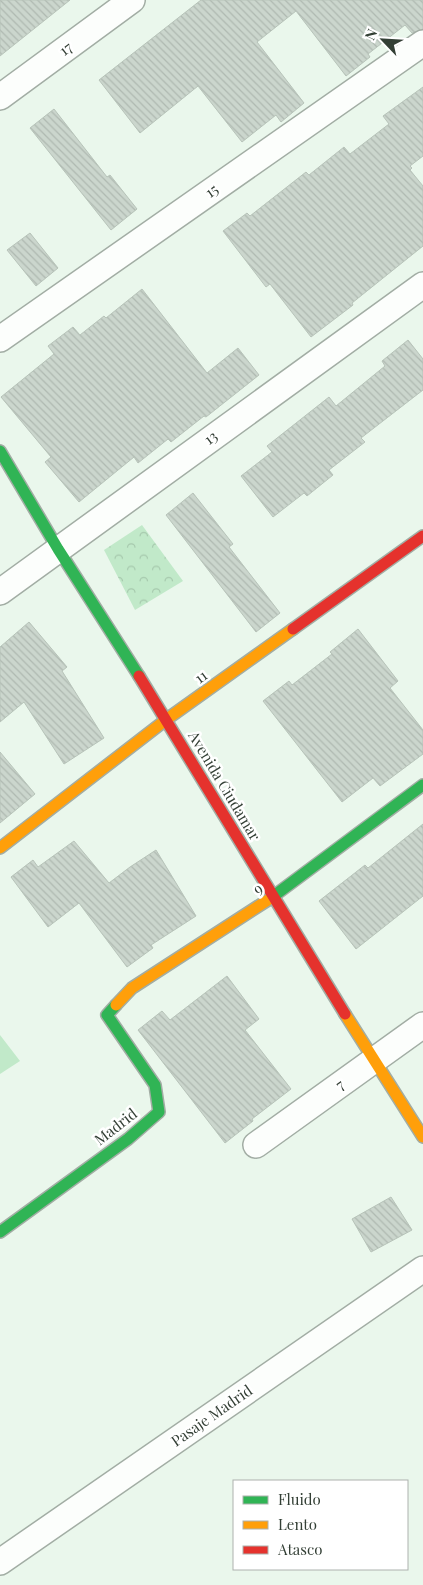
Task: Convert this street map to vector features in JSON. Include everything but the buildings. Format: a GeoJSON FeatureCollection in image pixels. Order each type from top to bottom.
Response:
{"type":"FeatureCollection","features":[{"type":"Feature","properties":{"kind":"street","name":"17"},"geometry":{"type":"LineString","coordinates":[[0,98],[132,0]]}},
{"type":"Feature","properties":{"kind":"street","name":"15"},"geometry":{"type":"LineString","coordinates":[[0,339],[423,43]]}},
{"type":"Feature","properties":{"kind":"street","name":"13"},"geometry":{"type":"LineString","coordinates":[[0,592],[423,284]]}},
{"type":"Feature","properties":{"kind":"street","name":"Avenida Ciudamar"},"geometry":{"type":"LineString","coordinates":[[0,451],[58,549],[167,719],[273,897],[423,1137]]}},
{"type":"Feature","properties":{"kind":"street","name":"11"},"geometry":{"type":"LineString","coordinates":[[0,848],[167,719],[423,536]]}},
{"type":"Feature","properties":{"kind":"street","name":"9"},"geometry":{"type":"LineString","coordinates":[[107,1015],[132,988],[273,897],[423,785]]}},
{"type":"Feature","properties":{"kind":"street","name":"Madrid"},"geometry":{"type":"LineString","coordinates":[[0,1232],[128,1139],[159,1112],[155,1085],[107,1015]]}},
{"type":"Feature","properties":{"kind":"street","name":"7"},"geometry":{"type":"LineString","coordinates":[[256,1145],[423,1025]]}},
{"type":"Feature","properties":{"kind":"street","name":"Pasaje Madrid"},"geometry":{"type":"LineString","coordinates":[[0,1562],[423,1269]]}},
{"type":"Feature","properties":{"kind":"green space"},"geometry":{"type":"Polygon","coordinates":[[[142,525],[183,581],[135,610],[104,550],[142,525]]]}},
{"type":"Feature","properties":{"kind":"green space"},"geometry":{"type":"Polygon","coordinates":[[[0,1035],[20,1061],[0,1074],[0,1035]]]}},
{"type":"Feature","properties":{"kind":"traffic: fast"},"geometry":{"type":"LineString","coordinates":[[0,451],[58,549],[139,676]]}},
{"type":"Feature","properties":{"kind":"traffic: fast"},"geometry":{"type":"LineString","coordinates":[[271,898],[423,785]]}},
{"type":"Feature","properties":{"kind":"traffic: fast"},"geometry":{"type":"LineString","coordinates":[[0,1232],[128,1139],[159,1112],[155,1085],[107,1015],[116,1005]]}},
{"type":"Feature","properties":{"kind":"traffic: slow"},"geometry":{"type":"LineString","coordinates":[[0,848],[167,719],[293,629]]}},
{"type":"Feature","properties":{"kind":"traffic: slow"},"geometry":{"type":"LineString","coordinates":[[116,1005],[132,988],[271,898]]}},
{"type":"Feature","properties":{"kind":"traffic: slow"},"geometry":{"type":"LineString","coordinates":[[345,1014],[423,1137]]}},
{"type":"Feature","properties":{"kind":"traffic: jam"},"geometry":{"type":"LineString","coordinates":[[293,629],[423,536]]}},
{"type":"Feature","properties":{"kind":"traffic: jam"},"geometry":{"type":"LineString","coordinates":[[139,676],[345,1014]]}}]}
